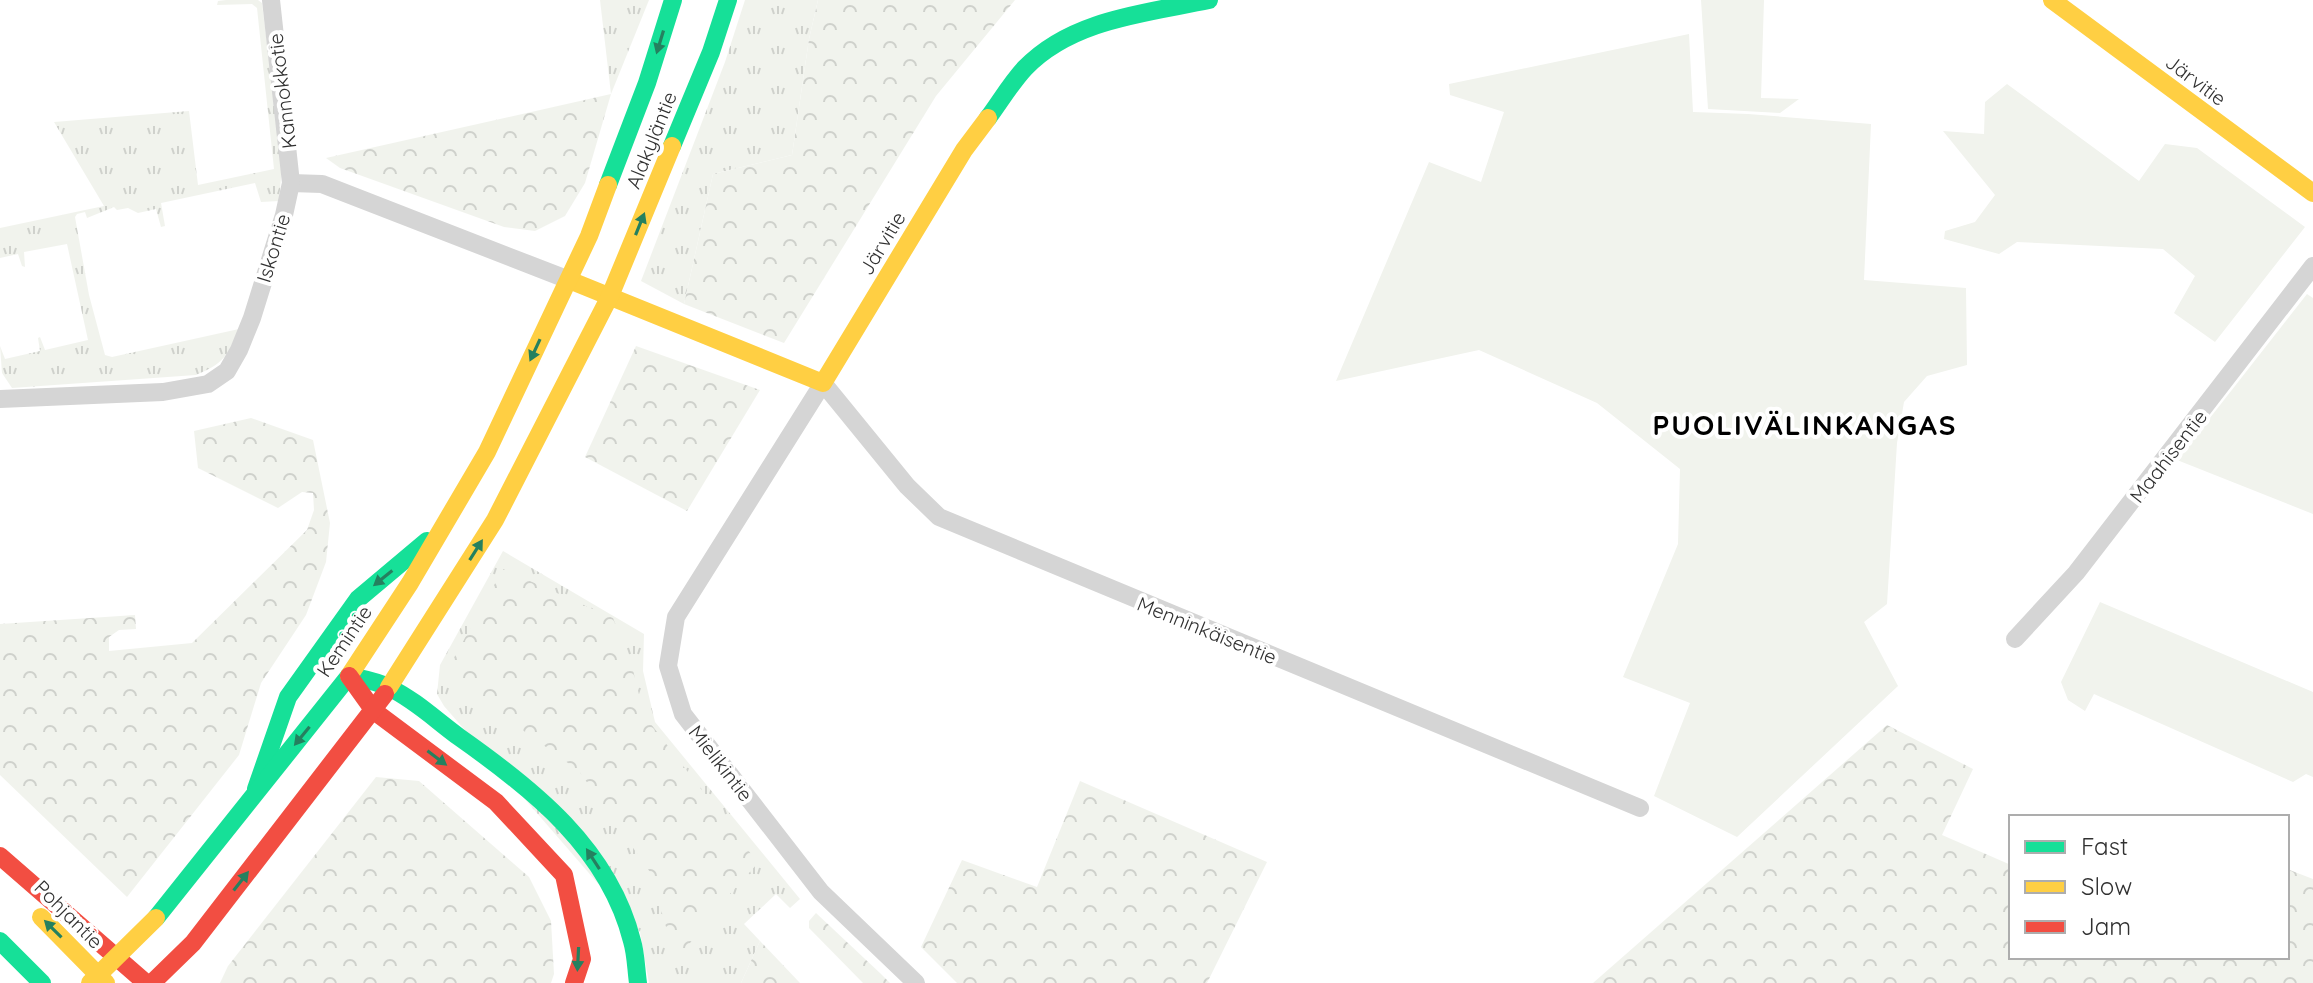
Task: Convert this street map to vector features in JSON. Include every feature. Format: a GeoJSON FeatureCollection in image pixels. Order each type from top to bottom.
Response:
{"type":"FeatureCollection","features":[{"type":"Feature","properties":{"kind":"main road","name":"Alakyläntie"},"geometry":{"type":"LineString","coordinates":[[569,280],[589,236],[641,97],[673,0]]}},
{"type":"Feature","properties":{"kind":"main road","name":"Alakyläntie"},"geometry":{"type":"LineString","coordinates":[[610,296],[711,52],[728,0]]}},
{"type":"Feature","properties":{"kind":"main road","name":"Järvitie"},"geometry":{"type":"LineString","coordinates":[[823,383],[964,150],[1026,67],[1060,42],[1101,23],[1209,0]]}},
{"type":"Feature","properties":{"kind":"main road","name":"Järvitie"},"geometry":{"type":"LineString","coordinates":[[2052,0],[2313,193]]}},
{"type":"Feature","properties":{"kind":"main road"},"geometry":{"type":"LineString","coordinates":[[569,280],[823,383]]}},
{"type":"Feature","properties":{"kind":"main road","name":"Kemintie"},"geometry":{"type":"LineString","coordinates":[[90,983],[156,918],[349,676],[410,583],[487,452],[569,280]]}},
{"type":"Feature","properties":{"kind":"main road"},"geometry":{"type":"LineString","coordinates":[[0,856],[149,983],[193,943],[374,711],[495,520],[610,296]]}},
{"type":"Feature","properties":{"kind":"main road"},"geometry":{"type":"LineString","coordinates":[[254,796],[288,697],[296,685],[358,599],[442,528]]}},
{"type":"Feature","properties":{"kind":"main road"},"geometry":{"type":"LineString","coordinates":[[349,676],[389,687],[530,789],[559,814],[580,839],[618,900],[630,936],[638,983]]}},
{"type":"Feature","properties":{"kind":"main road"},"geometry":{"type":"LineString","coordinates":[[349,676],[374,711],[496,802],[564,875],[582,959],[574,983]]}},
{"type":"Feature","properties":{"kind":"main road","name":"Pohjantie"},"geometry":{"type":"LineString","coordinates":[[0,875],[106,983]]}},
{"type":"Feature","properties":{"kind":"main road"},"geometry":{"type":"LineString","coordinates":[[0,941],[42,983]]}},
{"type":"Feature","properties":{"kind":"street","name":"Kannokkotie"},"geometry":{"type":"LineString","coordinates":[[271,0],[291,183]]}},
{"type":"Feature","properties":{"kind":"street"},"geometry":{"type":"LineString","coordinates":[[291,183],[322,184],[569,280]]}},
{"type":"Feature","properties":{"kind":"street","name":"Iskontie"},"geometry":{"type":"LineString","coordinates":[[0,399],[163,392],[208,384],[227,371],[252,318],[291,183]]}},
{"type":"Feature","properties":{"kind":"street","name":"Maahisentie"},"geometry":{"type":"LineString","coordinates":[[2015,639],[2076,573],[2313,266]]}},
{"type":"Feature","properties":{"kind":"street","name":"Menninkäisentie"},"geometry":{"type":"LineString","coordinates":[[823,383],[907,486],[939,517],[1640,808]]}},
{"type":"Feature","properties":{"kind":"street","name":"Mielikintie"},"geometry":{"type":"LineString","coordinates":[[823,383],[676,617],[668,666],[683,714],[821,892],[916,983]]}},
{"type":"Feature","properties":{"kind":"green space"},"geometry":{"type":"Polygon","coordinates":[[[258,0],[262,3],[282,166],[279,201],[261,202],[255,183],[161,203],[165,226],[161,227],[156,209],[138,213],[128,208],[117,210],[114,207],[87,218],[85,212],[75,217],[89,295],[105,355],[112,357],[239,329],[231,346],[219,363],[196,375],[12,388],[2,373],[0,346],[5,359],[40,351],[40,337],[45,350],[88,340],[67,244],[24,252],[25,267],[18,254],[0,258],[0,228],[104,206],[54,122],[189,111],[198,185],[274,169],[257,8],[252,4],[217,5],[218,1],[258,0]]]}},
{"type":"Feature","properties":{"kind":"green space"},"geometry":{"type":"Polygon","coordinates":[[[600,0],[649,0],[611,94],[600,0]]]}},
{"type":"Feature","properties":{"kind":"green space"},"geometry":{"type":"Polygon","coordinates":[[[745,0],[818,0],[809,39],[792,155],[713,174],[684,304],[641,281],[725,62],[745,0]]]}},
{"type":"Feature","properties":{"kind":"green space"},"geometry":{"type":"Polygon","coordinates":[[[818,0],[1015,0],[936,96],[784,343],[684,304],[713,174],[792,155],[809,39],[818,0]]]}},
{"type":"Feature","properties":{"kind":"green space"},"geometry":{"type":"Polygon","coordinates":[[[1701,0],[1764,0],[1761,98],[1799,99],[1780,113],[1708,109],[1701,0]]]}},
{"type":"Feature","properties":{"kind":"green space"},"geometry":{"type":"Polygon","coordinates":[[[1689,34],[1693,112],[1871,124],[1864,280],[1966,288],[1967,365],[1927,376],[1904,402],[1897,443],[1887,604],[1864,622],[1898,686],[1737,837],[1654,796],[1690,703],[1623,677],[1678,544],[1680,469],[1597,403],[1479,350],[1336,381],[1429,162],[1481,182],[1504,112],[1450,95],[1449,84],[1689,34]]]}},
{"type":"Feature","properties":{"kind":"green space"},"geometry":{"type":"Polygon","coordinates":[[[2007,84],[2139,181],[2165,144],[2197,148],[2305,227],[2215,342],[2174,313],[2195,276],[2163,249],[2017,242],[1999,254],[1944,239],[1945,231],[1975,222],[1995,195],[1943,131],[1984,134],[1985,102],[2007,84]]]}},
{"type":"Feature","properties":{"kind":"green space"},"geometry":{"type":"Polygon","coordinates":[[[611,94],[585,183],[565,216],[535,231],[504,227],[340,168],[326,158],[611,94]]]}},
{"type":"Feature","properties":{"kind":"green space"},"geometry":{"type":"Polygon","coordinates":[[[2307,294],[2313,298],[2313,514],[2177,460],[2307,294]]]}},
{"type":"Feature","properties":{"kind":"green space"},"geometry":{"type":"Polygon","coordinates":[[[636,346],[760,390],[687,511],[585,457],[636,346]]]}},
{"type":"Feature","properties":{"kind":"green space"},"geometry":{"type":"Polygon","coordinates":[[[251,418],[313,440],[330,523],[326,562],[306,615],[261,683],[239,755],[127,897],[0,775],[0,624],[135,615],[136,629],[119,630],[109,637],[109,651],[192,643],[307,530],[314,510],[313,493],[302,492],[278,508],[198,468],[194,431],[251,418]]]}},
{"type":"Feature","properties":{"kind":"green space"},"geometry":{"type":"Polygon","coordinates":[[[503,551],[644,634],[643,671],[655,722],[800,899],[790,908],[776,894],[744,924],[760,941],[741,983],[649,983],[640,932],[444,706],[437,694],[440,665],[503,551]]]}},
{"type":"Feature","properties":{"kind":"green space"},"geometry":{"type":"Polygon","coordinates":[[[503,569],[613,618],[632,666],[644,715],[758,863],[718,907],[676,961],[650,872],[579,771],[445,674],[503,569]]]}},
{"type":"Feature","properties":{"kind":"green space"},"geometry":{"type":"Polygon","coordinates":[[[2100,602],[2313,692],[2313,777],[2306,774],[2293,782],[2094,694],[2085,711],[2068,700],[2061,682],[2100,602]]]}},
{"type":"Feature","properties":{"kind":"green space"},"geometry":{"type":"Polygon","coordinates":[[[1887,725],[1973,769],[1942,835],[2009,864],[2009,959],[2289,959],[2289,870],[2313,879],[2313,983],[1593,983],[1887,725]]]}},
{"type":"Feature","properties":{"kind":"green space"},"geometry":{"type":"Polygon","coordinates":[[[376,777],[419,781],[529,877],[551,921],[554,974],[551,983],[220,983],[228,966],[376,777]]]}},
{"type":"Feature","properties":{"kind":"green space"},"geometry":{"type":"Polygon","coordinates":[[[1080,781],[1267,862],[1207,983],[957,983],[921,947],[962,860],[1037,887],[1080,781]]]}},
{"type":"Feature","properties":{"kind":"green space"},"geometry":{"type":"Polygon","coordinates":[[[816,913],[890,983],[863,983],[809,928],[809,921],[816,913]]]}},
{"type":"Feature","properties":{"kind":"green space"},"geometry":{"type":"Polygon","coordinates":[[[760,941],[800,983],[741,983],[760,941]]]}},
{"type":"Feature","properties":{"kind":"traffic: fast"},"geometry":{"type":"LineString","coordinates":[[608,185],[647,83],[673,0]]}},
{"type":"Feature","properties":{"kind":"traffic: fast"},"geometry":{"type":"LineString","coordinates":[[672,146],[711,52],[728,0]]}},
{"type":"Feature","properties":{"kind":"traffic: fast"},"geometry":{"type":"LineString","coordinates":[[988,118],[1025,68],[1065,39],[1111,20],[1209,0]]}},
{"type":"Feature","properties":{"kind":"traffic: fast"},"geometry":{"type":"LineString","coordinates":[[256,789],[288,697],[358,599],[427,541]]}},
{"type":"Feature","properties":{"kind":"traffic: fast"},"geometry":{"type":"LineString","coordinates":[[156,918],[349,676]]}},
{"type":"Feature","properties":{"kind":"traffic: fast"},"geometry":{"type":"LineString","coordinates":[[349,676],[380,684],[408,698],[514,778],[565,824],[606,878],[621,908],[633,946],[638,983]]}},
{"type":"Feature","properties":{"kind":"traffic: fast"},"geometry":{"type":"LineString","coordinates":[[0,941],[42,983]]}},
{"type":"Feature","properties":{"kind":"traffic: slow"},"geometry":{"type":"LineString","coordinates":[[2052,0],[2313,193]]}},
{"type":"Feature","properties":{"kind":"traffic: slow"},"geometry":{"type":"LineString","coordinates":[[569,280],[823,383],[964,150],[988,118]]}},
{"type":"Feature","properties":{"kind":"traffic: slow"},"geometry":{"type":"LineString","coordinates":[[389,687],[495,520],[610,296],[672,146]]}},
{"type":"Feature","properties":{"kind":"traffic: slow"},"geometry":{"type":"LineString","coordinates":[[349,676],[410,583],[487,452],[589,236],[608,185]]}},
{"type":"Feature","properties":{"kind":"traffic: slow"},"geometry":{"type":"LineString","coordinates":[[41,917],[106,983]]}},
{"type":"Feature","properties":{"kind":"traffic: slow"},"geometry":{"type":"LineString","coordinates":[[90,983],[156,918]]}},
{"type":"Feature","properties":{"kind":"traffic: jam"},"geometry":{"type":"LineString","coordinates":[[349,676],[374,711],[496,802],[564,875],[582,959],[574,983]]}},
{"type":"Feature","properties":{"kind":"traffic: jam"},"geometry":{"type":"LineString","coordinates":[[152,983],[193,943],[385,694]]}},
{"type":"Feature","properties":{"kind":"traffic: jam"},"geometry":{"type":"LineString","coordinates":[[0,856],[146,983]]}},
{"type":"Feature","properties":{"kind":"district","name":"PUOLIVÄLINKANGAS"},"geometry":{"type":"Point","coordinates":[1805,424]}}]}
